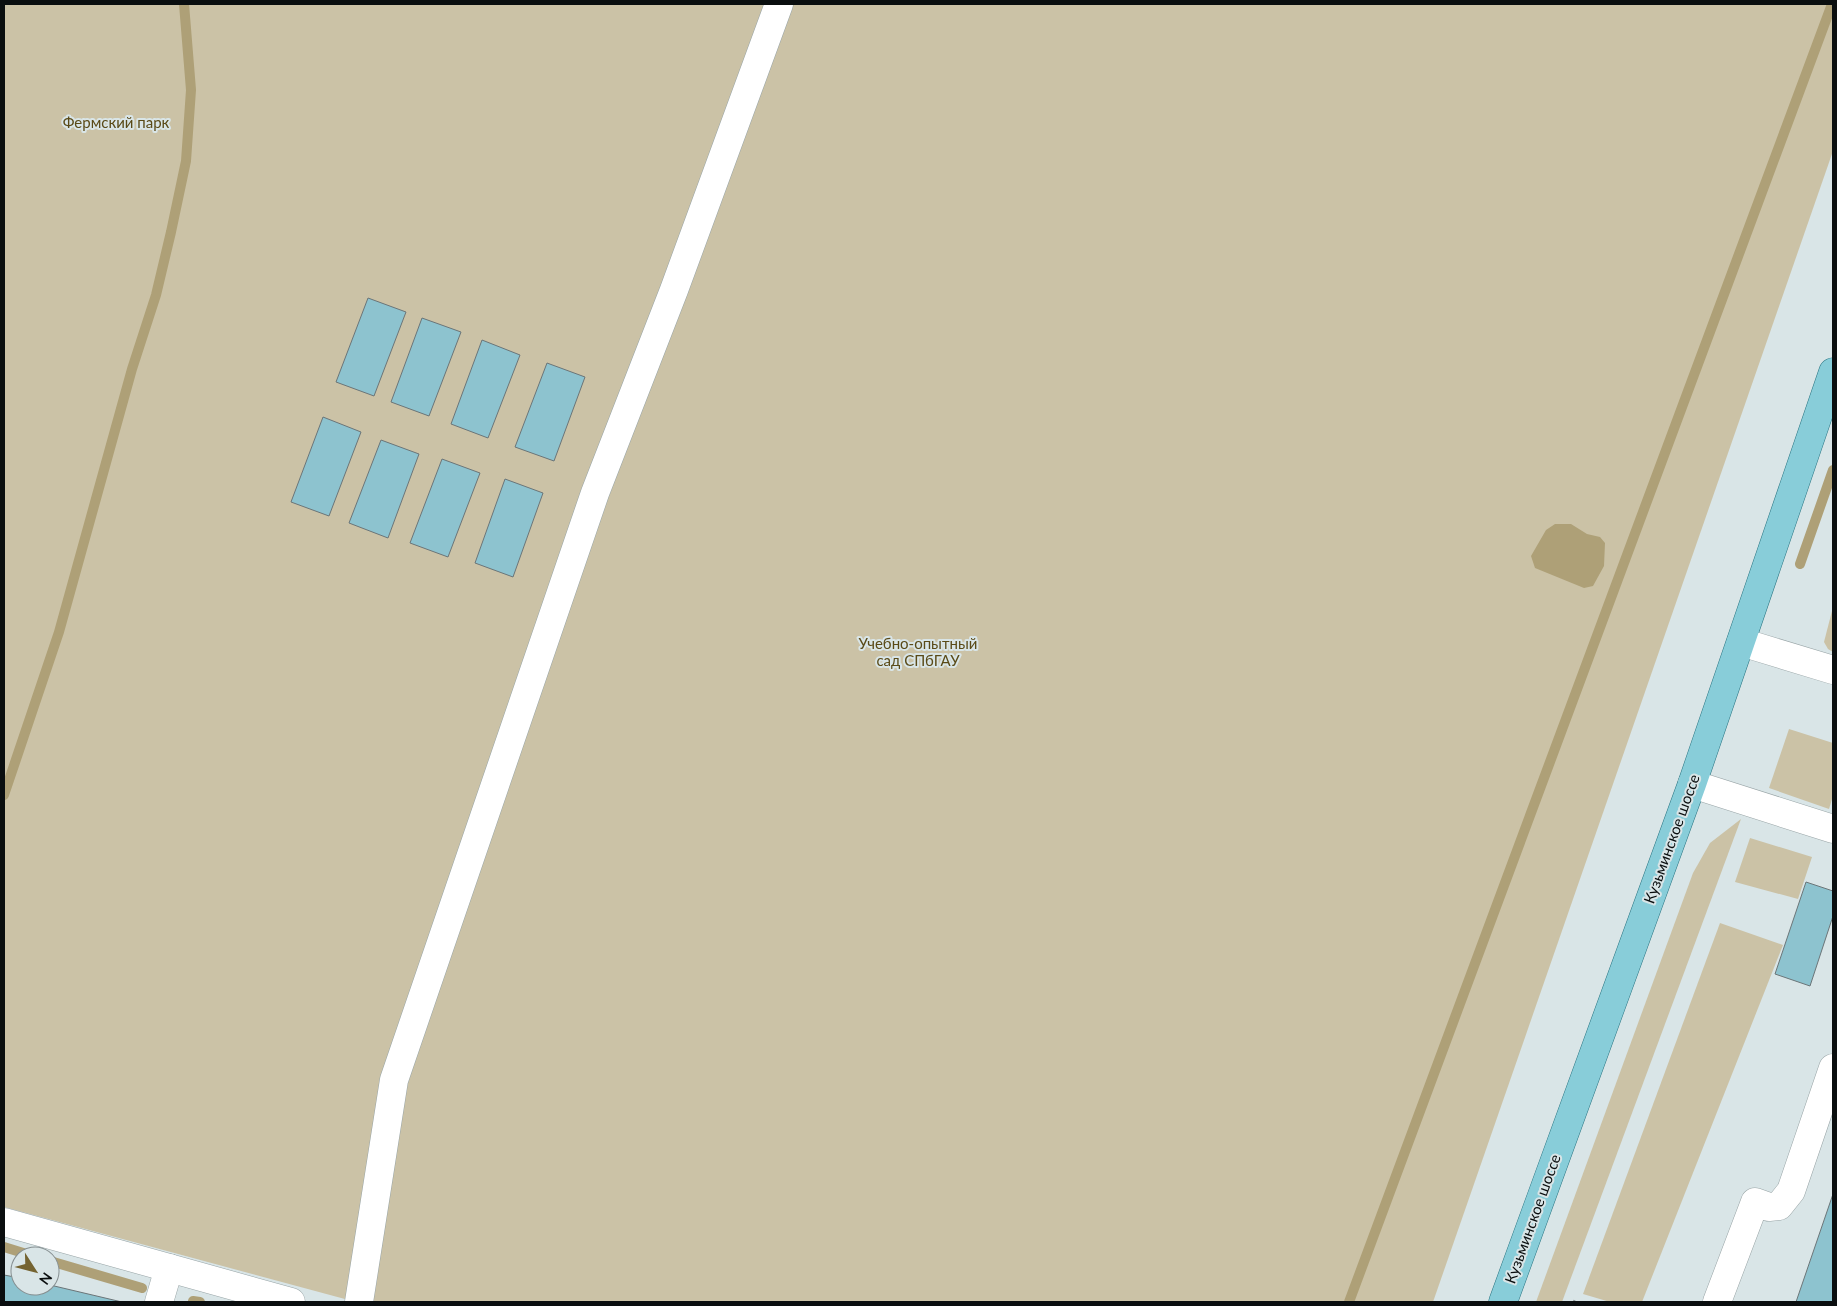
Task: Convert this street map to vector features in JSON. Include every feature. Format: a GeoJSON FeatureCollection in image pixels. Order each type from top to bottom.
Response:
{"type":"FeatureCollection","features":[{"type":"Feature","properties":{"kind":"main road","name":"Кузьминское шоссе"},"geometry":{"type":"LineString","coordinates":[[1503,1302],[1692,784],[1833,372]]}},
{"type":"Feature","properties":{"kind":"street"},"geometry":{"type":"LineString","coordinates":[[359,1302],[394,1080],[595,493],[674,290],[779,4]]}},
{"type":"Feature","properties":{"kind":"street"},"geometry":{"type":"LineString","coordinates":[[1741,642],[1833,670]]}},
{"type":"Feature","properties":{"kind":"street"},"geometry":{"type":"LineString","coordinates":[[1692,784],[1833,829]]}},
{"type":"Feature","properties":{"kind":"street"},"geometry":{"type":"LineString","coordinates":[[1717,1302],[1755,1202],[1770,1207],[1779,1206],[1786,1201],[1791,1191],[1833,1068]]}},
{"type":"Feature","properties":{"kind":"street"},"geometry":{"type":"LineString","coordinates":[[4,1222],[290,1302]]}},
{"type":"Feature","properties":{"kind":"street"},"geometry":{"type":"LineString","coordinates":[[159,1302],[169,1268]]}},
{"type":"Feature","properties":{"kind":"green space","name":"Учебно-опытный сад СПбГАУ"},"geometry":{"type":"Polygon","coordinates":[[[4,4],[1833,4],[1833,151],[1433,1302],[356,1302],[4,1207],[4,4]]]}},
{"type":"Feature","properties":{"kind":"green space"},"geometry":{"type":"Polygon","coordinates":[[[1833,607],[1833,652],[1828,649],[1824,642],[1833,607]]]}},
{"type":"Feature","properties":{"kind":"green space"},"geometry":{"type":"Polygon","coordinates":[[[1789,729],[1833,743],[1833,796],[1829,809],[1769,788],[1789,729]]]}},
{"type":"Feature","properties":{"kind":"green space"},"geometry":{"type":"Polygon","coordinates":[[[1741,819],[1562,1302],[1536,1302],[1693,873],[1710,843],[1741,819]]]}},
{"type":"Feature","properties":{"kind":"green space"},"geometry":{"type":"Polygon","coordinates":[[[1750,838],[1812,857],[1798,899],[1735,882],[1750,838]]]}},
{"type":"Feature","properties":{"kind":"green space"},"geometry":{"type":"Polygon","coordinates":[[[1720,923],[1783,945],[1642,1302],[1610,1302],[1583,1294],[1720,923]]]}},
{"type":"Feature","properties":{"kind":"shaded area"},"geometry":{"type":"Polygon","coordinates":[[[1555,524],[1571,524],[1587,534],[1600,537],[1605,543],[1604,566],[1593,586],[1584,588],[1535,568],[1531,556],[1546,530],[1555,524]]]}},
{"type":"Feature","properties":{"kind":"building"},"geometry":{"type":"Polygon","coordinates":[[[368,298],[406,312],[374,396],[336,382],[368,298]]]}},
{"type":"Feature","properties":{"kind":"building"},"geometry":{"type":"Polygon","coordinates":[[[422,318],[461,332],[429,416],[391,402],[422,318]]]}},
{"type":"Feature","properties":{"kind":"building"},"geometry":{"type":"Polygon","coordinates":[[[482,340],[520,355],[488,438],[451,424],[482,340]]]}},
{"type":"Feature","properties":{"kind":"building"},"geometry":{"type":"Polygon","coordinates":[[[547,363],[585,377],[554,461],[515,447],[547,363]]]}},
{"type":"Feature","properties":{"kind":"building"},"geometry":{"type":"Polygon","coordinates":[[[323,417],[361,432],[329,516],[291,502],[323,417]]]}},
{"type":"Feature","properties":{"kind":"building"},"geometry":{"type":"Polygon","coordinates":[[[381,440],[419,454],[388,538],[349,523],[381,440]]]}},
{"type":"Feature","properties":{"kind":"building"},"geometry":{"type":"Polygon","coordinates":[[[442,459],[480,473],[448,557],[410,543],[442,459]]]}},
{"type":"Feature","properties":{"kind":"building"},"geometry":{"type":"Polygon","coordinates":[[[505,479],[543,493],[513,577],[475,563],[505,479]]]}},
{"type":"Feature","properties":{"kind":"building"},"geometry":{"type":"Polygon","coordinates":[[[1806,882],[1833,891],[1833,916],[1810,986],[1775,974],[1806,882]]]}},
{"type":"Feature","properties":{"kind":"building"},"geometry":{"type":"Polygon","coordinates":[[[1833,1194],[1833,1302],[1796,1302],[1833,1194]]]}},
{"type":"Feature","properties":{"kind":"building"},"geometry":{"type":"Polygon","coordinates":[[[4,1275],[10,1276],[10,1296],[60,1296],[60,1287],[122,1302],[4,1302],[4,1275]]]}},
{"type":"Feature","properties":{"kind":"waterway"},"geometry":{"type":"LineString","coordinates":[[4,795],[59,632],[132,369],[156,295],[171,232],[186,161],[191,90],[184,4]]}},
{"type":"Feature","properties":{"kind":"waterway"},"geometry":{"type":"LineString","coordinates":[[1349,1302],[1832,4]]}},
{"type":"Feature","properties":{"kind":"waterway"},"geometry":{"type":"LineString","coordinates":[[1800,564],[1833,470]]}},
{"type":"Feature","properties":{"kind":"waterway"},"geometry":{"type":"LineString","coordinates":[[4,1247],[10,1249]]}},
{"type":"Feature","properties":{"kind":"waterway"},"geometry":{"type":"LineString","coordinates":[[60,1264],[142,1288]]}},
{"type":"Feature","properties":{"kind":"waterway"},"geometry":{"type":"LineString","coordinates":[[193,1301],[200,1302]]}},
{"type":"Feature","properties":{"kind":"park label","name":"Фермский парк"},"geometry":{"type":"Point","coordinates":[116,123]}}]}
